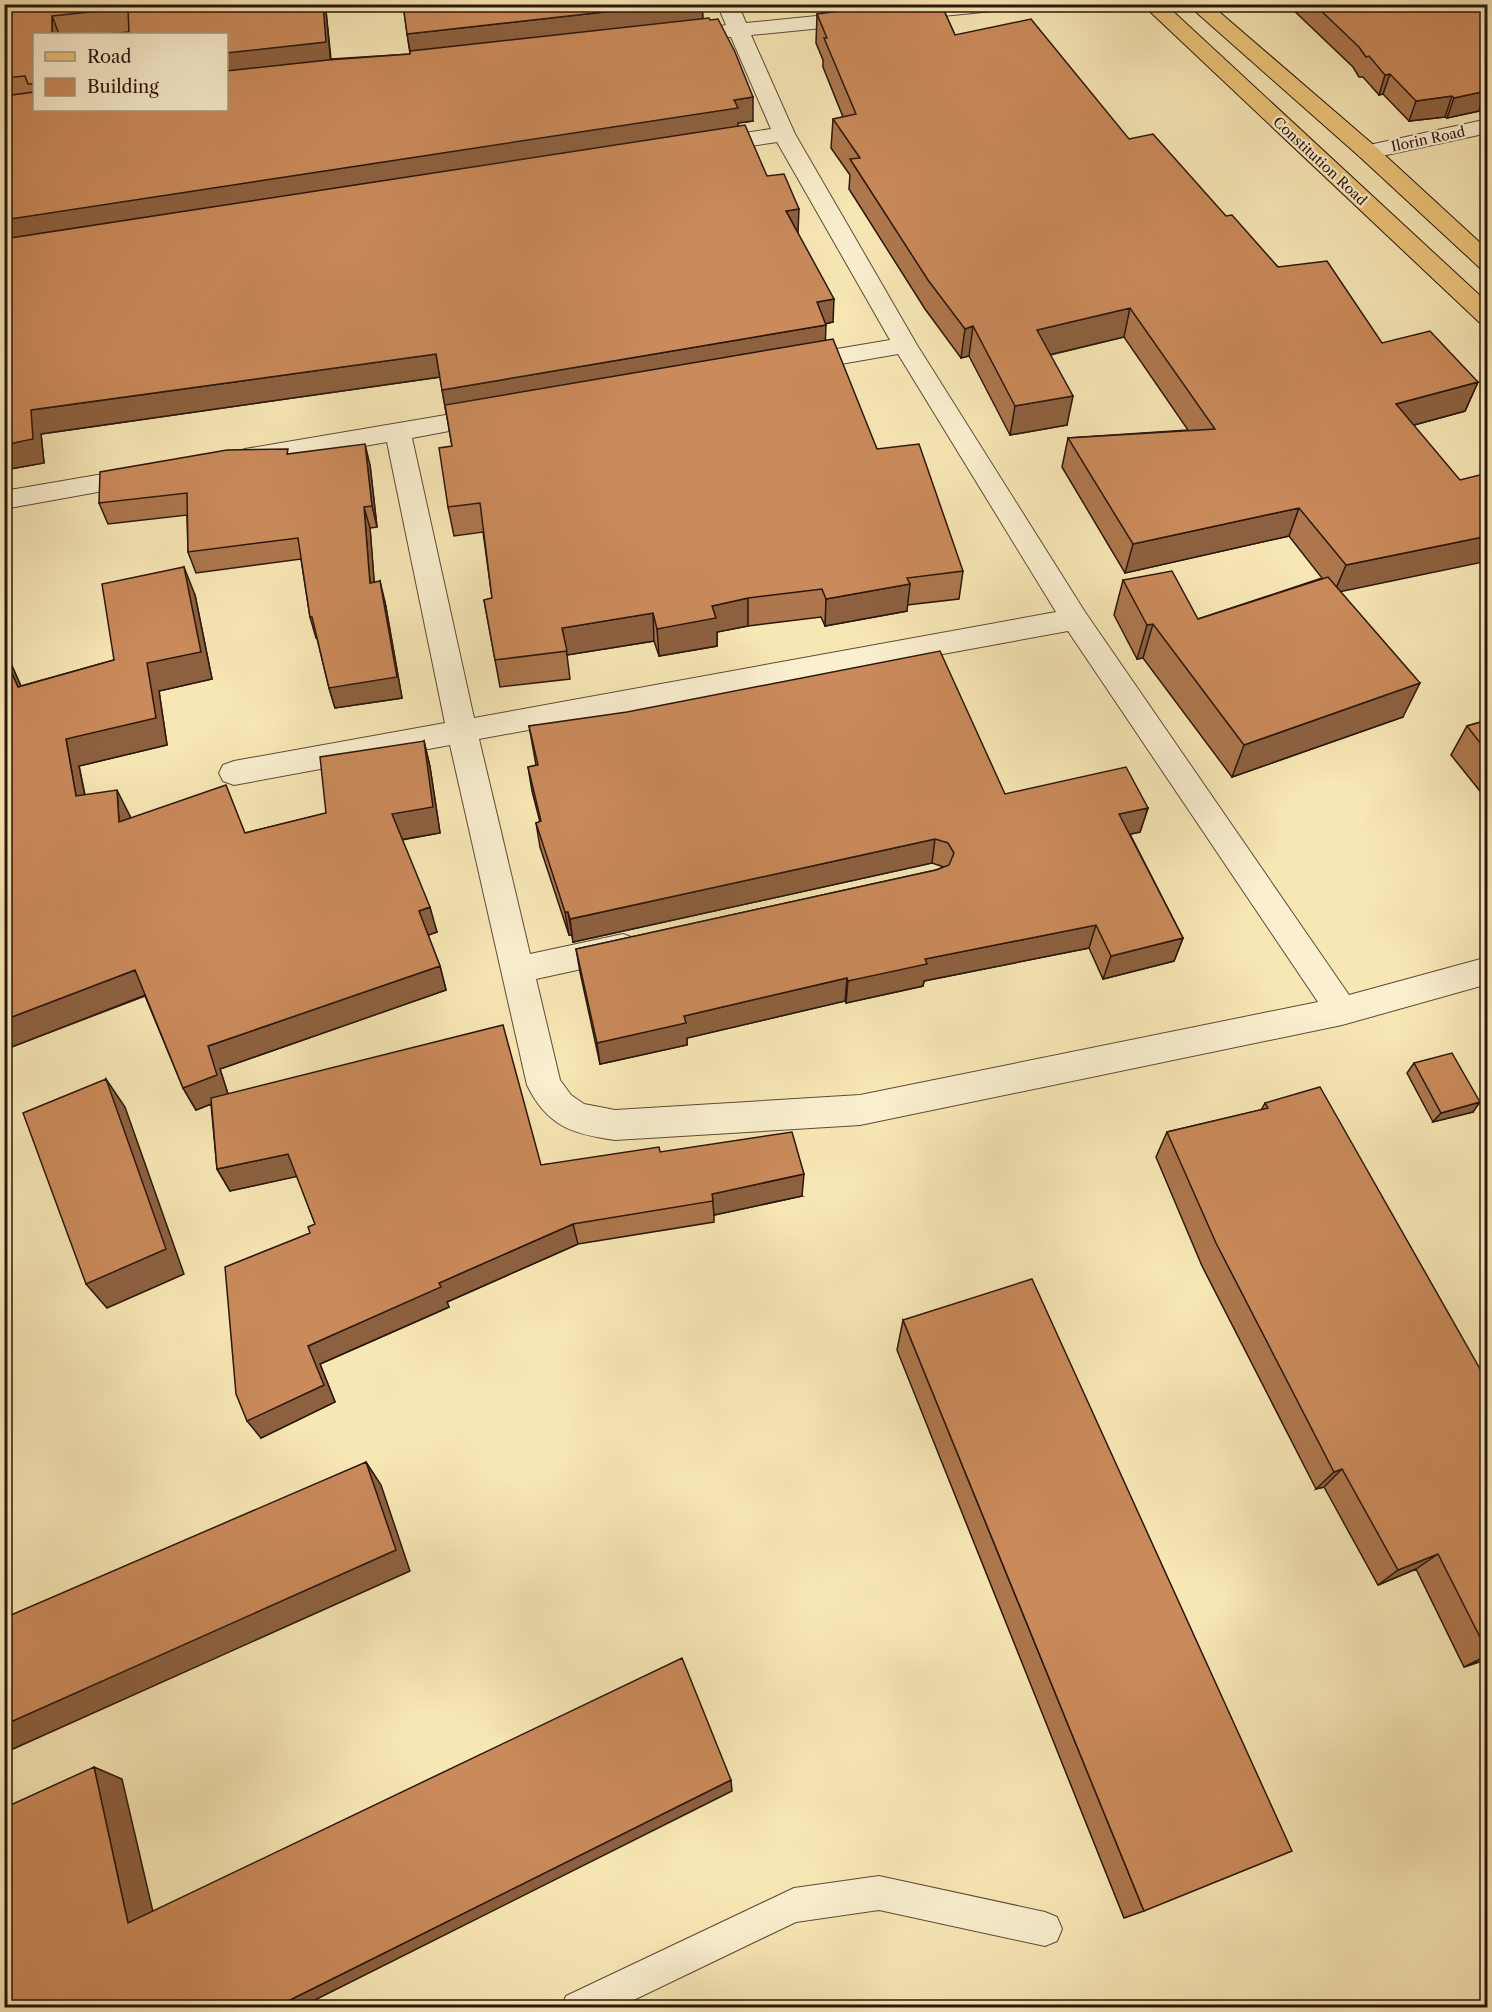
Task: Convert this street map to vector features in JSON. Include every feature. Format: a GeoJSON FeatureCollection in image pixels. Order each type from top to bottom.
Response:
{"type":"FeatureCollection","features":[{"type":"Feature","properties":{"kind":"main road","name":"Constitution Road"},"geometry":{"type":"LineString","coordinates":[[1152,4],[1488,317]]}},
{"type":"Feature","properties":{"kind":"main road"},"geometry":{"type":"LineString","coordinates":[[1197,4],[1368,152],[1488,263]]}},
{"type":"Feature","properties":{"kind":"street"},"geometry":{"type":"LineString","coordinates":[[728,4],[737,30],[784,134],[906,345],[1075,619],[1342,1011]]}},
{"type":"Feature","properties":{"kind":"street"},"geometry":{"type":"LineString","coordinates":[[701,34],[1003,4]]}},
{"type":"Feature","properties":{"kind":"street","name":"Ilorin Road"},"geometry":{"type":"LineString","coordinates":[[1368,152],[1488,126]]}},
{"type":"Feature","properties":{"kind":"street"},"geometry":{"type":"LineString","coordinates":[[690,149],[784,134]]}},
{"type":"Feature","properties":{"kind":"street"},"geometry":{"type":"LineString","coordinates":[[776,367],[906,345]]}},
{"type":"Feature","properties":{"kind":"street"},"geometry":{"type":"LineString","coordinates":[[224,461],[516,411]]}},
{"type":"Feature","properties":{"kind":"street"},"geometry":{"type":"LineString","coordinates":[[398,431],[462,732],[544,1085],[558,1106],[579,1119],[615,1125],[860,1110],[1342,1011],[1488,970]]}},
{"type":"Feature","properties":{"kind":"street"},"geometry":{"type":"LineString","coordinates":[[4,500],[166,472]]}},
{"type":"Feature","properties":{"kind":"street"},"geometry":{"type":"LineString","coordinates":[[234,773],[1075,619]]}},
{"type":"Feature","properties":{"kind":"street"},"geometry":{"type":"LineString","coordinates":[[517,970],[655,940]]}},
{"type":"Feature","properties":{"kind":"lane"},"geometry":{"type":"LineString","coordinates":[[578,2007],[794,1905],[879,1893],[1045,1929]]}},
{"type":"Feature","properties":{"kind":"building"},"geometry":{"type":"Polygon","coordinates":[[[4,4],[323,4],[326,42],[228,53],[228,33],[129,33],[128,8],[52,16],[52,33],[33,33],[33,84],[28,84],[25,76],[4,78],[4,4]]]}},
{"type":"Feature","properties":{"kind":"building"},"geometry":{"type":"Polygon","coordinates":[[[403,4],[676,4],[407,34],[403,4]]]}},
{"type":"Feature","properties":{"kind":"building"},"geometry":{"type":"Polygon","coordinates":[[[862,4],[941,4],[955,35],[1031,19],[1129,139],[1153,134],[1226,216],[1232,215],[1278,267],[1327,261],[1382,343],[1430,331],[1478,382],[1396,404],[1460,480],[1488,473],[1488,536],[1346,565],[1299,508],[1133,544],[1068,438],[1215,429],[1130,308],[1037,330],[1073,396],[1015,406],[973,326],[965,329],[928,280],[850,159],[860,158],[833,119],[856,114],[824,38],[827,38],[817,14],[864,8],[862,4]]]}},
{"type":"Feature","properties":{"kind":"building"},"geometry":{"type":"Polygon","coordinates":[[[1314,4],[1488,4],[1488,92],[1416,101],[1390,74],[1385,75],[1369,56],[1366,57],[1359,47],[1314,4]]]}},
{"type":"Feature","properties":{"kind":"building"},"geometry":{"type":"Polygon","coordinates":[[[709,18],[710,20],[718,19],[735,52],[753,97],[734,100],[738,108],[4,220],[4,96],[33,92],[33,111],[228,111],[228,71],[410,54],[410,51],[709,18]]]}},
{"type":"Feature","properties":{"kind":"building"},"geometry":{"type":"Polygon","coordinates":[[[745,125],[767,176],[784,174],[799,209],[786,211],[834,299],[817,302],[826,325],[442,390],[436,354],[31,410],[33,439],[4,445],[4,239],[745,125]]]}},
{"type":"Feature","properties":{"kind":"building"},"geometry":{"type":"Polygon","coordinates":[[[833,339],[877,449],[919,444],[963,571],[907,578],[910,584],[826,599],[822,589],[748,598],[712,606],[716,618],[657,629],[653,613],[562,628],[567,651],[495,660],[484,600],[492,598],[480,503],[448,507],[439,448],[452,446],[445,405],[833,339]]]}},
{"type":"Feature","properties":{"kind":"building"},"geometry":{"type":"Polygon","coordinates":[[[365,444],[372,506],[364,507],[370,583],[380,581],[397,677],[329,688],[312,617],[310,617],[298,538],[188,552],[187,493],[99,503],[100,472],[227,450],[288,449],[287,454],[365,444]]]}},
{"type":"Feature","properties":{"kind":"building"},"geometry":{"type":"Polygon","coordinates":[[[184,567],[201,652],[147,663],[156,718],[66,739],[76,796],[117,790],[119,822],[226,785],[245,833],[326,813],[320,757],[424,741],[433,807],[392,814],[430,907],[419,911],[440,966],[208,1046],[217,1075],[183,1088],[135,970],[4,1020],[4,655],[18,687],[114,660],[102,584],[184,567]]]}},
{"type":"Feature","properties":{"kind":"building"},"geometry":{"type":"Polygon","coordinates":[[[1172,571],[1198,619],[1328,577],[1420,683],[1244,745],[1153,624],[1147,625],[1123,580],[1172,571]]]}},
{"type":"Feature","properties":{"kind":"building"},"geometry":{"type":"Polygon","coordinates":[[[940,651],[1005,794],[1126,767],[1148,808],[1119,814],[1183,938],[1111,956],[1096,925],[925,959],[927,964],[848,981],[847,978],[684,1016],[686,1023],[597,1043],[576,949],[936,870],[949,865],[954,853],[948,843],[935,839],[570,919],[568,912],[565,912],[536,823],[541,821],[528,767],[538,765],[529,726],[627,712],[940,651]]]}},
{"type":"Feature","properties":{"kind":"building"},"geometry":{"type":"Polygon","coordinates":[[[1488,720],[1488,753],[1467,726],[1488,720]]]}},
{"type":"Feature","properties":{"kind":"building"},"geometry":{"type":"Polygon","coordinates":[[[503,1025],[541,1165],[659,1147],[660,1152],[792,1132],[804,1174],[712,1194],[713,1201],[573,1224],[439,1283],[441,1287],[308,1346],[324,1385],[247,1421],[236,1394],[225,1267],[310,1233],[308,1227],[315,1224],[288,1154],[217,1169],[211,1098],[503,1025]]]}},
{"type":"Feature","properties":{"kind":"building"},"geometry":{"type":"Polygon","coordinates":[[[1452,1053],[1480,1102],[1441,1113],[1414,1063],[1452,1053]]]}},
{"type":"Feature","properties":{"kind":"building"},"geometry":{"type":"Polygon","coordinates":[[[106,1079],[166,1249],[86,1284],[23,1113],[106,1079]]]}},
{"type":"Feature","properties":{"kind":"building"},"geometry":{"type":"Polygon","coordinates":[[[1320,1087],[1488,1383],[1488,1653],[1438,1554],[1398,1570],[1342,1469],[1334,1472],[1216,1243],[1167,1132],[1268,1108],[1265,1103],[1320,1087]]]}},
{"type":"Feature","properties":{"kind":"building"},"geometry":{"type":"Polygon","coordinates":[[[1032,1279],[1292,1851],[1144,1911],[903,1320],[1032,1279]]]}},
{"type":"Feature","properties":{"kind":"building"},"geometry":{"type":"Polygon","coordinates":[[[366,1462],[396,1550],[4,1725],[4,1618],[366,1462]]]}},
{"type":"Feature","properties":{"kind":"building"},"geometry":{"type":"Polygon","coordinates":[[[682,1658],[731,1780],[276,2007],[156,2007],[155,2004],[149,2007],[4,2007],[4,1808],[94,1767],[128,1923],[682,1658]]]}}]}
